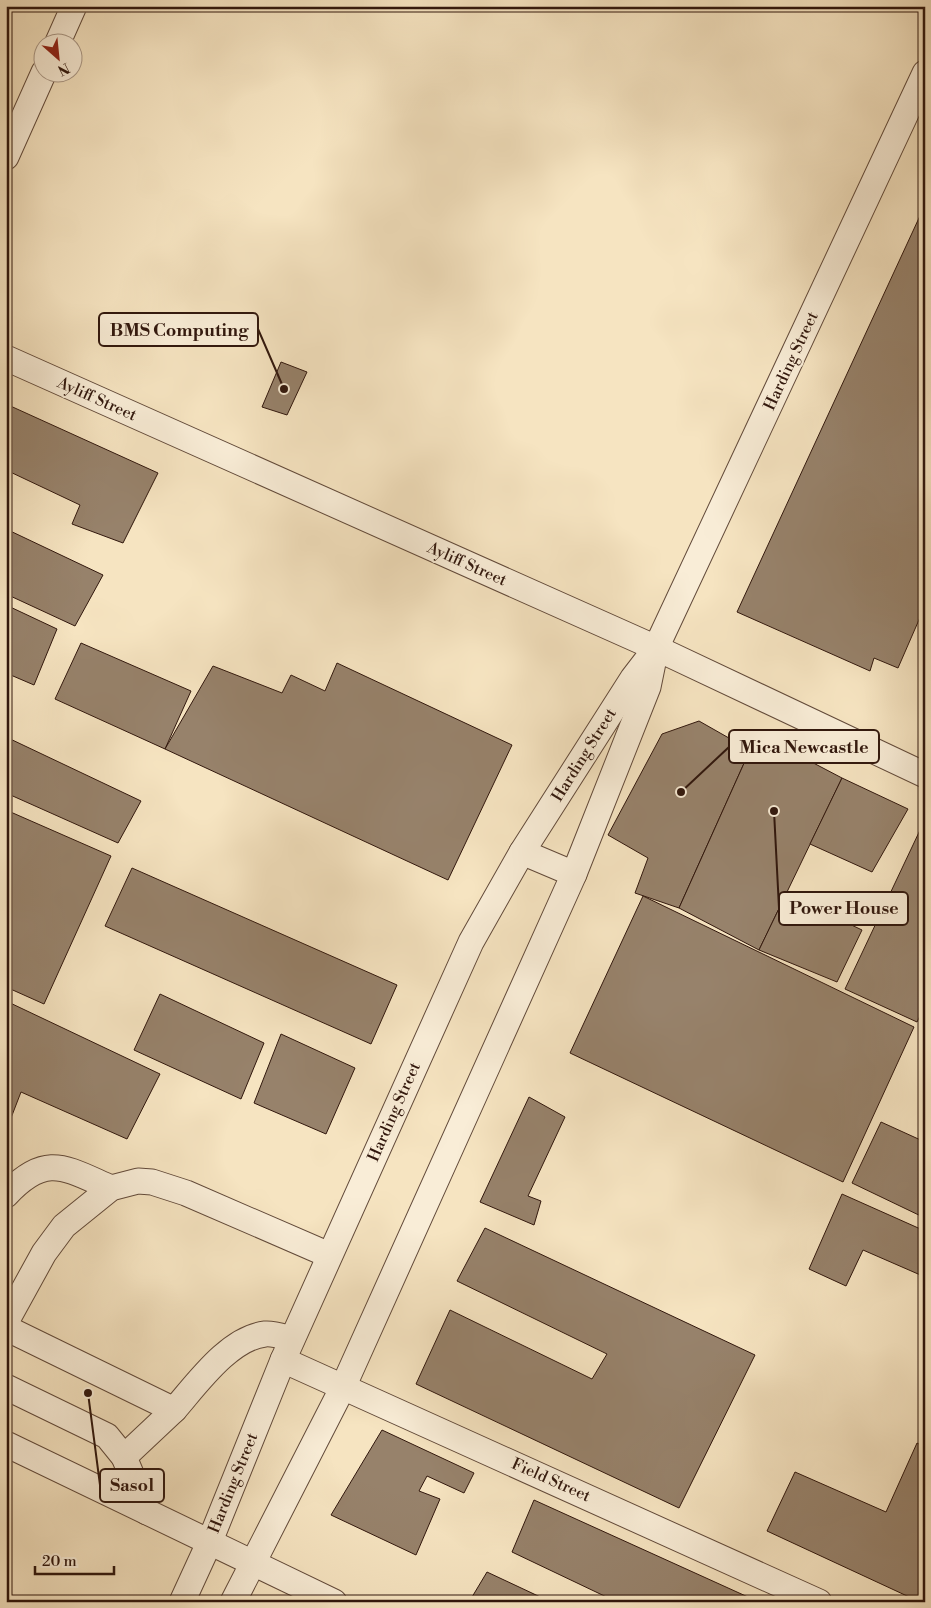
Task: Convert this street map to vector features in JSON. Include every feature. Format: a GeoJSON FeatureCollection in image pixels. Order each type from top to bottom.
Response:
{"type":"FeatureCollection","features":[{"type":"Feature","properties":{"kind":"street"},"geometry":{"type":"LineString","coordinates":[[62,32],[74,6]]}},
{"type":"Feature","properties":{"kind":"street","name":"Harding Street"},"geometry":{"type":"LineString","coordinates":[[182,1602],[210,1541],[287,1349],[471,942],[522,852],[633,678],[656,648],[925,74]]}},
{"type":"Feature","properties":{"kind":"street"},"geometry":{"type":"LineString","coordinates":[[6,157],[40,82]]}},
{"type":"Feature","properties":{"kind":"street","name":"Ayliff Street"},"geometry":{"type":"LineString","coordinates":[[6,358],[656,648],[925,775]]}},
{"type":"Feature","properties":{"kind":"street","name":"Harding Street"},"geometry":{"type":"LineString","coordinates":[[234,1602],[344,1386],[574,874],[648,687],[656,648]]}},
{"type":"Feature","properties":{"kind":"street"},"geometry":{"type":"LineString","coordinates":[[522,852],[574,874]]}},
{"type":"Feature","properties":{"kind":"street"},"geometry":{"type":"LineString","coordinates":[[6,1195],[22,1178],[41,1169],[62,1166],[111,1188]]}},
{"type":"Feature","properties":{"kind":"street"},"geometry":{"type":"LineString","coordinates":[[6,1322],[44,1253],[64,1226],[111,1188],[138,1181],[152,1182],[186,1193],[329,1255]]}},
{"type":"Feature","properties":{"kind":"street"},"geometry":{"type":"LineString","coordinates":[[6,1328],[159,1401],[174,1410]]}},
{"type":"Feature","properties":{"kind":"street","name":"Field Street"},"geometry":{"type":"LineString","coordinates":[[124,1456],[174,1410],[216,1362],[242,1342],[266,1334],[344,1386],[819,1602]]}},
{"type":"Feature","properties":{"kind":"street"},"geometry":{"type":"LineString","coordinates":[[6,1387],[107,1436],[124,1456],[147,1512]]}},
{"type":"Feature","properties":{"kind":"street"},"geometry":{"type":"LineString","coordinates":[[6,1444],[334,1602]]}},
{"type":"Feature","properties":{"kind":"building"},"geometry":{"type":"Polygon","coordinates":[[[925,205],[925,606],[898,668],[874,658],[870,671],[737,612],[925,205]]]}},
{"type":"Feature","properties":{"kind":"building"},"geometry":{"type":"Polygon","coordinates":[[[281,362],[307,372],[287,415],[262,407],[281,362]]]}},
{"type":"Feature","properties":{"kind":"building"},"geometry":{"type":"Polygon","coordinates":[[[6,404],[158,473],[123,543],[72,524],[80,505],[6,470],[6,404]]]}},
{"type":"Feature","properties":{"kind":"building"},"geometry":{"type":"Polygon","coordinates":[[[6,529],[103,575],[75,626],[6,594],[6,529]]]}},
{"type":"Feature","properties":{"kind":"building"},"geometry":{"type":"Polygon","coordinates":[[[6,605],[57,629],[34,685],[6,673],[6,605]]]}},
{"type":"Feature","properties":{"kind":"building"},"geometry":{"type":"Polygon","coordinates":[[[81,643],[191,691],[165,749],[55,699],[81,643]]]}},
{"type":"Feature","properties":{"kind":"building"},"geometry":{"type":"Polygon","coordinates":[[[337,663],[512,745],[448,880],[165,749],[213,666],[282,693],[291,675],[325,691],[337,663]]]}},
{"type":"Feature","properties":{"kind":"building"},"geometry":{"type":"Polygon","coordinates":[[[699,721],[750,750],[679,908],[635,893],[648,858],[608,835],[662,734],[699,721]]]}},
{"type":"Feature","properties":{"kind":"building"},"geometry":{"type":"Polygon","coordinates":[[[760,735],[842,778],[759,950],[679,908],[750,750],[760,735]]]}},
{"type":"Feature","properties":{"kind":"building"},"geometry":{"type":"Polygon","coordinates":[[[6,737],[141,801],[118,843],[6,793],[6,737]]]}},
{"type":"Feature","properties":{"kind":"building"},"geometry":{"type":"Polygon","coordinates":[[[842,778],[908,809],[872,872],[810,844],[842,778]]]}},
{"type":"Feature","properties":{"kind":"building"},"geometry":{"type":"Polygon","coordinates":[[[6,810],[111,856],[44,1004],[6,987],[6,810]]]}},
{"type":"Feature","properties":{"kind":"building"},"geometry":{"type":"Polygon","coordinates":[[[921,828],[925,830],[925,1006],[917,1022],[845,989],[921,828]]]}},
{"type":"Feature","properties":{"kind":"building"},"geometry":{"type":"Polygon","coordinates":[[[132,868],[397,985],[371,1044],[105,926],[132,868]]]}},
{"type":"Feature","properties":{"kind":"building"},"geometry":{"type":"Polygon","coordinates":[[[786,894],[862,930],[837,982],[759,950],[786,894]]]}},
{"type":"Feature","properties":{"kind":"building"},"geometry":{"type":"Polygon","coordinates":[[[643,896],[914,1027],[843,1182],[570,1053],[643,896]]]}},
{"type":"Feature","properties":{"kind":"building"},"geometry":{"type":"Polygon","coordinates":[[[160,994],[264,1043],[241,1099],[134,1050],[160,994]]]}},
{"type":"Feature","properties":{"kind":"building"},"geometry":{"type":"Polygon","coordinates":[[[6,1001],[160,1074],[127,1139],[21,1092],[6,1131],[6,1001]]]}},
{"type":"Feature","properties":{"kind":"building"},"geometry":{"type":"Polygon","coordinates":[[[281,1034],[355,1068],[326,1134],[254,1103],[281,1034]]]}},
{"type":"Feature","properties":{"kind":"building"},"geometry":{"type":"Polygon","coordinates":[[[529,1097],[565,1117],[528,1196],[541,1201],[534,1225],[480,1202],[529,1097]]]}},
{"type":"Feature","properties":{"kind":"building"},"geometry":{"type":"Polygon","coordinates":[[[881,1122],[925,1142],[925,1218],[852,1183],[881,1122]]]}},
{"type":"Feature","properties":{"kind":"building"},"geometry":{"type":"Polygon","coordinates":[[[842,1194],[925,1231],[925,1277],[863,1250],[846,1286],[809,1269],[842,1194]]]}},
{"type":"Feature","properties":{"kind":"building"},"geometry":{"type":"Polygon","coordinates":[[[485,1228],[755,1355],[679,1508],[416,1384],[450,1310],[592,1379],[607,1354],[457,1281],[485,1228]]]}},
{"type":"Feature","properties":{"kind":"building"},"geometry":{"type":"Polygon","coordinates":[[[382,1430],[474,1473],[464,1493],[427,1476],[419,1491],[440,1499],[416,1555],[331,1515],[382,1430]]]}},
{"type":"Feature","properties":{"kind":"building"},"geometry":{"type":"Polygon","coordinates":[[[917,1443],[925,1447],[925,1602],[920,1602],[767,1531],[795,1472],[886,1512],[917,1443]]]}},
{"type":"Feature","properties":{"kind":"building"},"geometry":{"type":"Polygon","coordinates":[[[534,1500],[759,1602],[617,1602],[512,1552],[534,1500]]]}},
{"type":"Feature","properties":{"kind":"building"},"geometry":{"type":"Polygon","coordinates":[[[487,1572],[551,1602],[469,1602],[487,1572]]]}},
{"type":"Feature","properties":{"kind":"place","name":"BMS Computing"},"geometry":{"type":"Point","coordinates":[284,389]}},
{"type":"Feature","properties":{"kind":"place","name":"Mica Newcastle"},"geometry":{"type":"Point","coordinates":[681,792]}},
{"type":"Feature","properties":{"kind":"place","name":"Power House"},"geometry":{"type":"Point","coordinates":[774,811]}},
{"type":"Feature","properties":{"kind":"place","name":"Sasol"},"geometry":{"type":"Point","coordinates":[88,1393]}}]}
